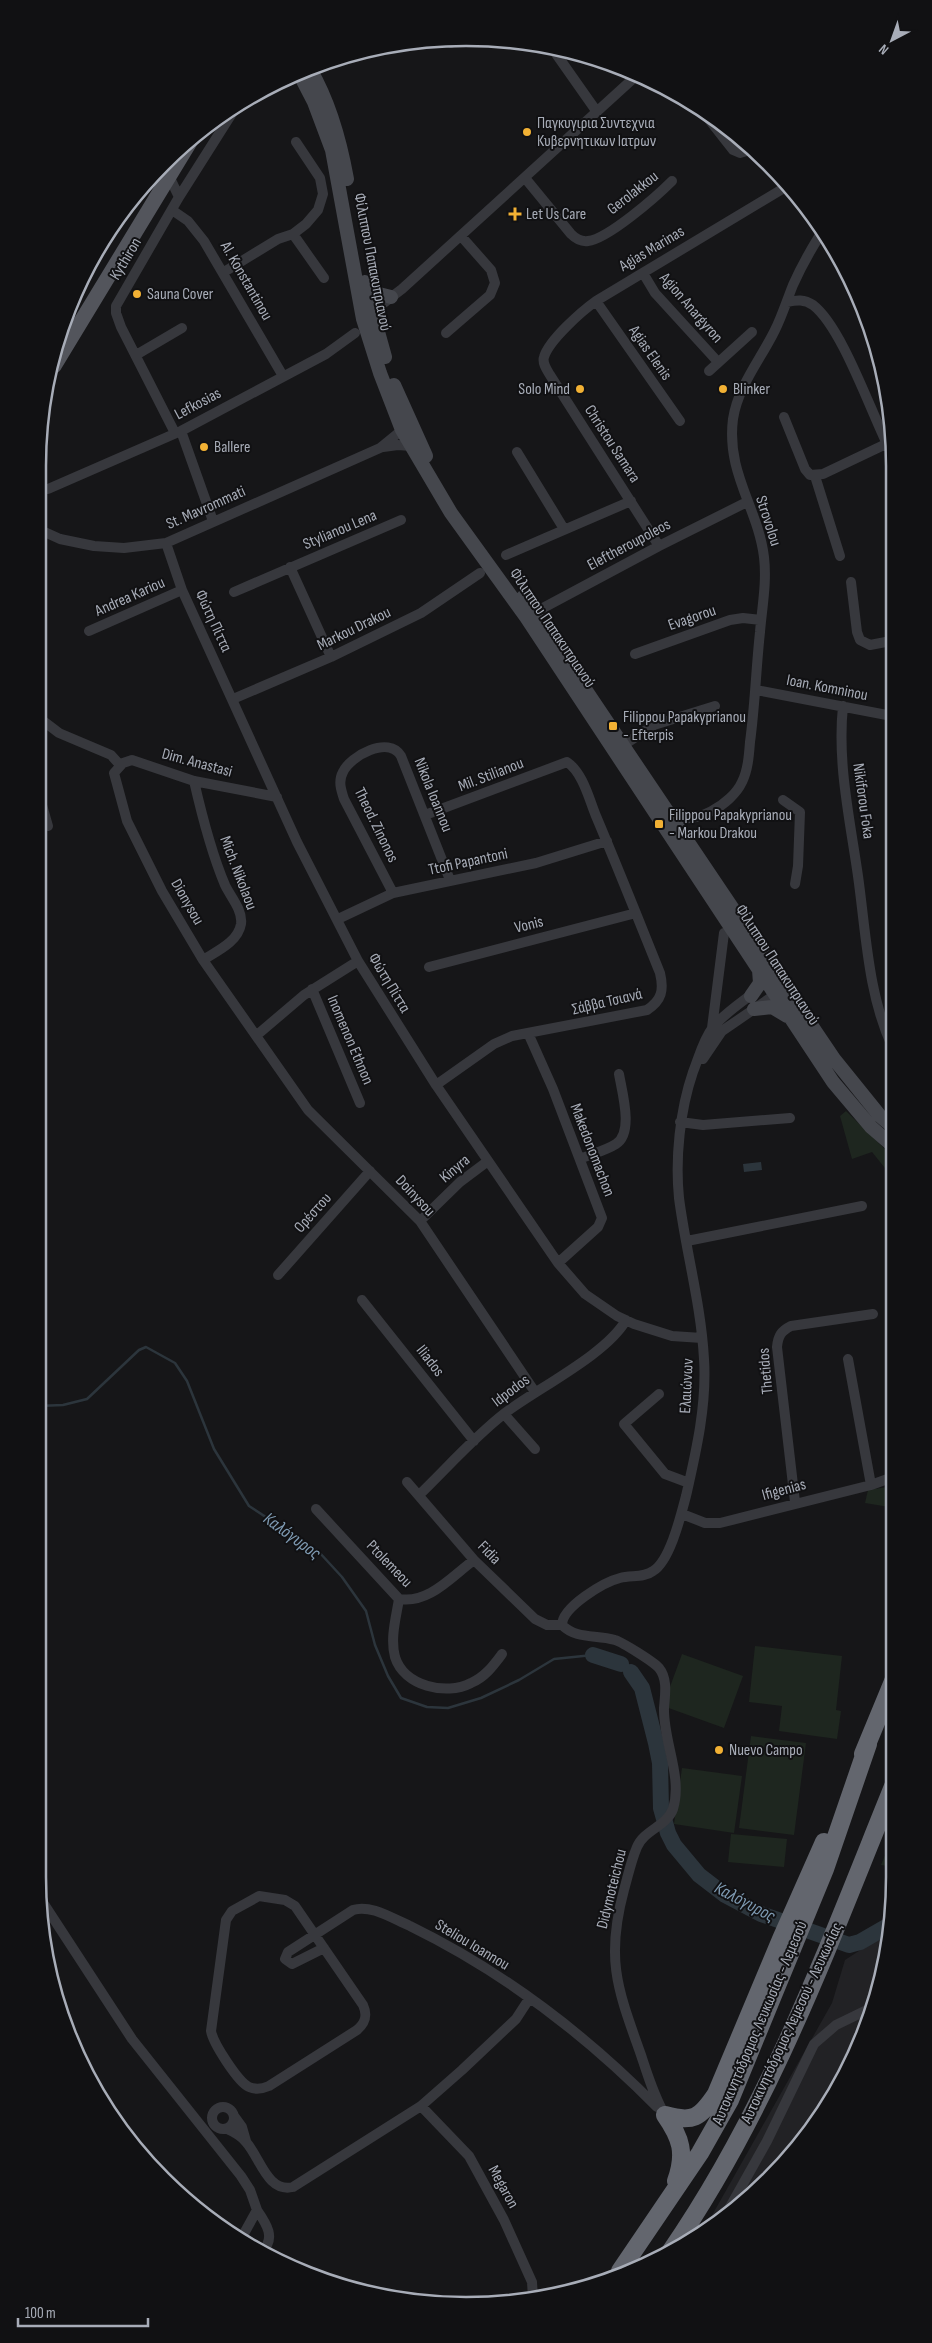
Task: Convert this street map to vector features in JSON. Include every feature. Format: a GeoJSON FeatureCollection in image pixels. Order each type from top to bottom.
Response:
{"type":"FeatureCollection","features":[{"type":"Feature","properties":{"kind":"highway"},"geometry":{"type":"LineString","coordinates":[[665,2115],[676,2118],[692,2118],[704,2112],[716,2094],[781,1938],[886,1700]]}},
{"type":"Feature","properties":{"kind":"highway","name":"Αυτοκινητόδρομος Λευκωσίας - Λεμεσού"},"geometry":{"type":"LineString","coordinates":[[623,2266],[700,2153],[730,2100],[886,1722]]}},
{"type":"Feature","properties":{"kind":"highway"},"geometry":{"type":"LineString","coordinates":[[826,1868],[868,1744]]}},
{"type":"Feature","properties":{"kind":"highway","name":"Αυτοκινητόδρομος Λεμεσού - Λευκωσίας"},"geometry":{"type":"LineString","coordinates":[[678,2239],[720,2171],[773,2072],[834,1947],[886,1807]]}},
{"type":"Feature","properties":{"kind":"highway"},"geometry":{"type":"LineString","coordinates":[[859,1883],[886,1831]]}},
{"type":"Feature","properties":{"kind":"highway"},"geometry":{"type":"LineString","coordinates":[[665,2115],[679,2138],[682,2148],[679,2172],[668,2200]]}},
{"type":"Feature","properties":{"kind":"main road","name":"Φίλιππου Παπακυπριανού"},"geometry":{"type":"LineString","coordinates":[[313,75],[324,98],[341,148],[365,282],[366,322],[425,454],[458,508],[530,615],[759,969],[776,985],[790,1018],[833,1082],[871,1128],[886,1140]]}},
{"type":"Feature","properties":{"kind":"main road","name":"Φίλιππου Παπακυπριανού"},"geometry":{"type":"LineString","coordinates":[[302,79],[314,102],[332,150],[366,322],[380,373],[402,430],[451,513],[530,615],[622,746],[686,842],[776,985],[844,1074],[886,1121]]}},
{"type":"Feature","properties":{"kind":"main road"},"geometry":{"type":"LineString","coordinates":[[63,352],[179,159]]}},
{"type":"Feature","properties":{"kind":"main road"},"geometry":{"type":"LineString","coordinates":[[365,282],[379,294],[397,293]]}},
{"type":"Feature","properties":{"kind":"main road"},"geometry":{"type":"LineString","coordinates":[[759,969],[760,983],[752,1002],[772,1007],[790,1018]]}},
{"type":"Feature","properties":{"kind":"street"},"geometry":{"type":"LineString","coordinates":[[558,57],[597,112]]}},
{"type":"Feature","properties":{"kind":"street","name":"Lefkosias"},"geometry":{"type":"LineString","coordinates":[[48,488],[178,432],[333,350],[631,80]]}},
{"type":"Feature","properties":{"kind":"street","name":"Kythiron"},"geometry":{"type":"LineString","coordinates":[[213,521],[178,432],[117,317],[117,302],[179,197],[227,121]]}},
{"type":"Feature","properties":{"kind":"street"},"geometry":{"type":"LineString","coordinates":[[716,129],[731,148],[744,151]]}},
{"type":"Feature","properties":{"kind":"street"},"geometry":{"type":"LineString","coordinates":[[224,272],[278,239],[293,234],[306,224],[318,210],[323,194],[316,170],[296,142]]}},
{"type":"Feature","properties":{"kind":"street"},"geometry":{"type":"LineString","coordinates":[[169,176],[179,197]]}},
{"type":"Feature","properties":{"kind":"street","name":"Gerolakkou"},"geometry":{"type":"LineString","coordinates":[[525,178],[573,237],[586,241],[602,236],[653,200],[672,181]]}},
{"type":"Feature","properties":{"kind":"street","name":"Agias Marinas"},"geometry":{"type":"LineString","coordinates":[[544,356],[570,322],[596,301],[782,189]]}},
{"type":"Feature","properties":{"kind":"street","name":"Al. Konstantinou"},"geometry":{"type":"LineString","coordinates":[[172,210],[193,226],[224,272],[283,376]]}},
{"type":"Feature","properties":{"kind":"street"},"geometry":{"type":"LineString","coordinates":[[293,234],[324,278]]}},
{"type":"Feature","properties":{"kind":"street"},"geometry":{"type":"LineString","coordinates":[[446,333],[490,295],[495,283],[491,270],[461,236]]}},
{"type":"Feature","properties":{"kind":"street","name":"Strovolou"},"geometry":{"type":"LineString","coordinates":[[686,842],[689,826],[701,815],[728,801],[742,783],[747,766],[756,690],[765,568],[761,540],[735,461],[732,432],[735,410],[743,389],[775,330],[805,260],[818,238]]}},
{"type":"Feature","properties":{"kind":"street","name":"Agion Anargyron"},"geometry":{"type":"LineString","coordinates":[[643,273],[655,293],[718,362]]}},
{"type":"Feature","properties":{"kind":"street"},"geometry":{"type":"LineString","coordinates":[[787,302],[800,300],[807,302],[817,309],[832,328],[885,440]]}},
{"type":"Feature","properties":{"kind":"street","name":"Agias Elenis"},"geometry":{"type":"LineString","coordinates":[[596,301],[680,421]]}},
{"type":"Feature","properties":{"kind":"street"},"geometry":{"type":"LineString","coordinates":[[136,356],[182,328]]}},
{"type":"Feature","properties":{"kind":"street","name":"Agion Anargyron"},"geometry":{"type":"LineString","coordinates":[[709,371],[752,332]]}},
{"type":"Feature","properties":{"kind":"street","name":"Christou Samara"},"geometry":{"type":"LineString","coordinates":[[544,356],[545,365],[550,375],[659,546]]}},
{"type":"Feature","properties":{"kind":"street"},"geometry":{"type":"LineString","coordinates":[[784,417],[805,469],[810,475],[823,474],[885,449]]}},
{"type":"Feature","properties":{"kind":"street","name":"St. Mavrommati"},"geometry":{"type":"LineString","coordinates":[[380,448],[402,430]]}},
{"type":"Feature","properties":{"kind":"street","name":"St. Mavrommati"},"geometry":{"type":"LineString","coordinates":[[46,533],[60,539],[94,546],[124,548],[166,543],[380,448],[398,445],[411,446]]}},
{"type":"Feature","properties":{"kind":"street"},"geometry":{"type":"LineString","coordinates":[[517,452],[564,529]]}},
{"type":"Feature","properties":{"kind":"street"},"geometry":{"type":"LineString","coordinates":[[815,476],[840,556]]}},
{"type":"Feature","properties":{"kind":"street"},"geometry":{"type":"LineString","coordinates":[[506,555],[631,501]]}},
{"type":"Feature","properties":{"kind":"street","name":"Eleftheroupoleos"},"geometry":{"type":"LineString","coordinates":[[530,615],[659,546],[747,502]]}},
{"type":"Feature","properties":{"kind":"street","name":"Stylianou Lena"},"geometry":{"type":"LineString","coordinates":[[234,592],[401,520]]}},
{"type":"Feature","properties":{"kind":"street","name":"Φώτη Πίττα"},"geometry":{"type":"LineString","coordinates":[[166,543],[182,590],[298,842],[358,961],[436,1085],[558,1263],[585,1294],[626,1320],[672,1336],[702,1338]]}},
{"type":"Feature","properties":{"kind":"street","name":"Stylianou Lena"},"geometry":{"type":"LineString","coordinates":[[290,567],[331,657]]}},
{"type":"Feature","properties":{"kind":"street","name":"Markou Drakou"},"geometry":{"type":"LineString","coordinates":[[233,699],[331,657],[421,613],[480,573]]}},
{"type":"Feature","properties":{"kind":"street"},"geometry":{"type":"LineString","coordinates":[[851,582],[857,632],[860,640],[870,645],[886,642]]}},
{"type":"Feature","properties":{"kind":"street","name":"Andrea Kariou"},"geometry":{"type":"LineString","coordinates":[[89,631],[182,590]]}},
{"type":"Feature","properties":{"kind":"street","name":"Evagorou"},"geometry":{"type":"LineString","coordinates":[[635,654],[730,620],[743,618],[761,620]]}},
{"type":"Feature","properties":{"kind":"street","name":"Ioan. Komninou"},"geometry":{"type":"LineString","coordinates":[[756,690],[886,715]]}},
{"type":"Feature","properties":{"kind":"street"},"geometry":{"type":"LineString","coordinates":[[622,746],[654,725],[715,706]]}},
{"type":"Feature","properties":{"kind":"street","name":"Nikiforou Foka"},"geometry":{"type":"LineString","coordinates":[[842,706],[841,755],[868,951],[878,1010],[886,1031]]}},
{"type":"Feature","properties":{"kind":"street"},"geometry":{"type":"LineString","coordinates":[[46,723],[73,741],[103,751],[117,769]]}},
{"type":"Feature","properties":{"kind":"street","name":"Theod. Zinonos"},"geometry":{"type":"LineString","coordinates":[[393,893],[344,799],[340,781],[344,770],[354,759],[383,746],[396,750]]}},
{"type":"Feature","properties":{"kind":"street","name":"Nikola Ioannou"},"geometry":{"type":"LineString","coordinates":[[396,750],[401,756],[426,815],[450,880]]}},
{"type":"Feature","properties":{"kind":"street","name":"Dim. Anastasi"},"geometry":{"type":"LineString","coordinates":[[117,769],[128,761],[137,761],[194,782],[277,797]]}},
{"type":"Feature","properties":{"kind":"street","name":"Mil. Stilianou"},"geometry":{"type":"LineString","coordinates":[[426,815],[567,762]]}},
{"type":"Feature","properties":{"kind":"street","name":"Σάββα Τσιανά"},"geometry":{"type":"LineString","coordinates":[[436,1085],[494,1044],[512,1036],[644,1012],[657,1002],[662,992],[661,980],[607,841],[578,775],[567,762]]}},
{"type":"Feature","properties":{"kind":"street","name":"Dionysou"},"geometry":{"type":"LineString","coordinates":[[117,769],[127,821],[162,891],[203,960],[257,1035]]}},
{"type":"Feature","properties":{"kind":"street","name":"Mich. Nikolaou"},"geometry":{"type":"LineString","coordinates":[[194,782],[211,846],[225,885],[240,912],[241,923],[238,932],[230,942],[203,960]]}},
{"type":"Feature","properties":{"kind":"street"},"geometry":{"type":"LineString","coordinates":[[784,800],[800,812],[798,866],[795,884]]}},
{"type":"Feature","properties":{"kind":"street","name":"Strovolou"},"geometry":{"type":"LineString","coordinates":[[666,812],[682,819],[701,815]]}},
{"type":"Feature","properties":{"kind":"street"},"geometry":{"type":"LineString","coordinates":[[46,819],[48,826]]}},
{"type":"Feature","properties":{"kind":"street","name":"Ttofi Papantoni"},"geometry":{"type":"LineString","coordinates":[[338,919],[393,893],[536,863],[607,841]]}},
{"type":"Feature","properties":{"kind":"street","name":"Vonis"},"geometry":{"type":"LineString","coordinates":[[429,966],[636,913]]}},
{"type":"Feature","properties":{"kind":"street"},"geometry":{"type":"LineString","coordinates":[[712,1029],[724,933]]}},
{"type":"Feature","properties":{"kind":"street"},"geometry":{"type":"LineString","coordinates":[[257,1035],[312,989],[358,961]]}},
{"type":"Feature","properties":{"kind":"street","name":"Ελαιώνων"},"geometry":{"type":"LineString","coordinates":[[562,1625],[562,1619],[576,1603],[610,1581],[654,1571],[665,1557],[682,1514],[689,1483],[703,1394],[704,1358],[679,1196],[680,1122],[689,1084],[703,1046],[712,1029],[776,985]]}},
{"type":"Feature","properties":{"kind":"street","name":"Inomenon Ethnon"},"geometry":{"type":"LineString","coordinates":[[312,989],[360,1102]]}},
{"type":"Feature","properties":{"kind":"street","name":"Ελαιώνων"},"geometry":{"type":"LineString","coordinates":[[689,1084],[719,1035],[752,1002]]}},
{"type":"Feature","properties":{"kind":"street","name":"Makedonomachon"},"geometry":{"type":"LineString","coordinates":[[528,1033],[580,1159],[599,1211],[601,1223],[558,1263]]}},
{"type":"Feature","properties":{"kind":"street","name":"Doinysou"},"geometry":{"type":"LineString","coordinates":[[257,1035],[308,1110],[420,1221],[535,1392]]}},
{"type":"Feature","properties":{"kind":"street"},"geometry":{"type":"LineString","coordinates":[[580,1159],[615,1145],[624,1136],[626,1124],[619,1074]]}},
{"type":"Feature","properties":{"kind":"street"},"geometry":{"type":"LineString","coordinates":[[680,1122],[703,1125],[790,1118]]}},
{"type":"Feature","properties":{"kind":"street","name":"Kinyra"},"geometry":{"type":"LineString","coordinates":[[420,1221],[460,1182],[488,1161]]}},
{"type":"Feature","properties":{"kind":"street","name":"Ορέστου"},"geometry":{"type":"LineString","coordinates":[[278,1275],[370,1171]]}},
{"type":"Feature","properties":{"kind":"street"},"geometry":{"type":"LineString","coordinates":[[686,1241],[862,1206]]}},
{"type":"Feature","properties":{"kind":"street","name":"Iliados"},"geometry":{"type":"LineString","coordinates":[[362,1300],[474,1441]]}},
{"type":"Feature","properties":{"kind":"street","name":"Thetidos"},"geometry":{"type":"LineString","coordinates":[[794,1502],[777,1347],[781,1332],[791,1326],[873,1314]]}},
{"type":"Feature","properties":{"kind":"street","name":"Idpodos"},"geometry":{"type":"LineString","coordinates":[[420,1496],[474,1441],[504,1414],[613,1338],[626,1320]]}},
{"type":"Feature","properties":{"kind":"street"},"geometry":{"type":"LineString","coordinates":[[848,1359],[871,1485]]}},
{"type":"Feature","properties":{"kind":"street"},"geometry":{"type":"LineString","coordinates":[[659,1394],[624,1424],[665,1474],[689,1483]]}},
{"type":"Feature","properties":{"kind":"street"},"geometry":{"type":"LineString","coordinates":[[504,1414],[535,1449]]}},
{"type":"Feature","properties":{"kind":"street","name":"Ifigenias"},"geometry":{"type":"LineString","coordinates":[[682,1514],[712,1524],[886,1480]]}},
{"type":"Feature","properties":{"kind":"street","name":"Fidia"},"geometry":{"type":"LineString","coordinates":[[408,1482],[474,1560],[535,1619],[547,1625],[562,1625]]}},
{"type":"Feature","properties":{"kind":"street","name":"Ptolemeou"},"geometry":{"type":"LineString","coordinates":[[316,1509],[399,1600],[422,1599],[474,1560]]}},
{"type":"Feature","properties":{"kind":"street"},"geometry":{"type":"LineString","coordinates":[[399,1600],[394,1628],[394,1650],[399,1666],[410,1678],[431,1687],[452,1688],[465,1686],[485,1674],[502,1654]]}},
{"type":"Feature","properties":{"kind":"street","name":"Didymoteichou"},"geometry":{"type":"LineString","coordinates":[[562,1625],[574,1634],[615,1640],[628,1645],[660,1670],[664,1680],[665,1734],[675,1790],[673,1807],[666,1820],[646,1836],[636,1849],[617,1917],[613,1954],[622,2005],[656,2099],[665,2115]]}},
{"type":"Feature","properties":{"kind":"street"},"geometry":{"type":"LineString","coordinates":[[265,1896],[293,1904],[324,1948],[363,2006],[366,2013],[363,2024],[357,2030],[269,2086],[260,2089],[247,2086],[235,2073],[212,2034],[226,1920],[232,1911],[250,1899],[265,1896]]}},
{"type":"Feature","properties":{"kind":"street","name":"Steliou Ioannou"},"geometry":{"type":"LineString","coordinates":[[324,1948],[293,1964],[288,1964],[285,1961],[287,1953],[353,1910],[370,1909],[394,1919],[466,1955],[490,1970],[620,2070],[665,2115]]}},
{"type":"Feature","properties":{"kind":"street"},"geometry":{"type":"LineString","coordinates":[[48,1910],[127,2032],[210,2126],[246,2182],[257,2210],[269,2231],[270,2238],[266,2246]]}},
{"type":"Feature","properties":{"kind":"street"},"geometry":{"type":"LineString","coordinates":[[210,2126],[213,2114],[218,2108],[228,2108],[242,2127],[246,2141],[272,2182],[281,2187],[288,2188],[298,2184],[421,2106],[516,2018],[528,1999]]}},
{"type":"Feature","properties":{"kind":"street"},"geometry":{"type":"LineString","coordinates":[[734,2201],[767,2141],[814,2044],[836,2025],[863,2012]]}},
{"type":"Feature","properties":{"kind":"street","name":"Megaron"},"geometry":{"type":"LineString","coordinates":[[421,2106],[469,2156],[504,2220],[532,2282],[533,2291]]}},
{"type":"Feature","properties":{"kind":"street"},"geometry":{"type":"LineString","coordinates":[[210,2126],[227,2128],[233,2124],[234,2116]]}},
{"type":"Feature","properties":{"kind":"street"},"geometry":{"type":"LineString","coordinates":[[227,2128],[246,2141]]}},
{"type":"Feature","properties":{"kind":"street"},"geometry":{"type":"LineString","coordinates":[[244,2233],[257,2210]]}},
{"type":"Feature","properties":{"kind":"shaded area"},"geometry":{"type":"Polygon","coordinates":[[[846,1111],[886,1150],[886,1169],[872,1152],[852,1159],[840,1116],[846,1111]]]}},
{"type":"Feature","properties":{"kind":"shaded area"},"geometry":{"type":"Polygon","coordinates":[[[761,1162],[762,1170],[744,1172],[743,1164],[761,1162]]]}},
{"type":"Feature","properties":{"kind":"shaded area"},"geometry":{"type":"Polygon","coordinates":[[[886,1487],[886,1506],[865,1503],[868,1490],[886,1487]]]}},
{"type":"Feature","properties":{"kind":"shaded area"},"geometry":{"type":"Polygon","coordinates":[[[755,1646],[842,1656],[836,1710],[841,1711],[837,1739],[779,1731],[782,1706],[749,1702],[755,1646]]]}},
{"type":"Feature","properties":{"kind":"shaded area"},"geometry":{"type":"Polygon","coordinates":[[[682,1654],[743,1676],[724,1728],[663,1706],[682,1654]]]}},
{"type":"Feature","properties":{"kind":"shaded area"},"geometry":{"type":"Polygon","coordinates":[[[751,1736],[806,1743],[794,1835],[739,1828],[751,1736]]]}},
{"type":"Feature","properties":{"kind":"shaded area"},"geometry":{"type":"Polygon","coordinates":[[[682,1768],[742,1776],[734,1833],[674,1824],[682,1768]]]}},
{"type":"Feature","properties":{"kind":"shaded area"},"geometry":{"type":"Polygon","coordinates":[[[731,1834],[787,1839],[784,1867],[728,1862],[731,1834]]]}},
{"type":"Feature","properties":{"kind":"shaded area"},"geometry":{"type":"Polygon","coordinates":[[[886,1853],[886,1866],[881,1865],[886,1853]]]}},
{"type":"Feature","properties":{"kind":"shaded area"},"geometry":{"type":"Polygon","coordinates":[[[881,1936],[878,1959],[863,2012],[854,2038],[830,2087],[799,2133],[782,2154],[743,2193],[710,2218],[832,2003],[845,1960],[881,1936]]]}},
{"type":"Feature","properties":{"kind":"waterway","name":"Καλόγυρος"},"geometry":{"type":"LineString","coordinates":[[46,1406],[63,1405],[87,1399],[139,1350],[146,1347],[175,1363],[187,1381],[214,1449],[249,1506],[319,1552],[342,1577],[366,1611],[375,1645],[388,1676],[401,1698],[427,1707],[448,1708],[481,1698],[519,1680],[554,1659],[593,1655]]}},
{"type":"Feature","properties":{"kind":"waterway","name":"Καλόγυρος"},"geometry":{"type":"LineString","coordinates":[[593,1655],[621,1664]]}},
{"type":"Feature","properties":{"kind":"waterway","name":"Καλόγυρος"},"geometry":{"type":"LineString","coordinates":[[631,1672],[642,1688],[656,1743],[660,1763],[661,1808],[668,1833],[674,1845],[699,1875],[725,1895],[761,1914],[849,1945],[860,1942],[882,1929]]}},
{"type":"Feature","properties":{"kind":"place","name":"Παγκυγιρια Συντεχνια Κυβερνητικων Ιατρων"},"geometry":{"type":"Point","coordinates":[527,132]}},
{"type":"Feature","properties":{"kind":"place","name":"Let Us Care"},"geometry":{"type":"Point","coordinates":[515,214]}},
{"type":"Feature","properties":{"kind":"place","name":"Sauna Cover"},"geometry":{"type":"Point","coordinates":[137,294]}},
{"type":"Feature","properties":{"kind":"place","name":"Solo Mind"},"geometry":{"type":"Point","coordinates":[580,389]}},
{"type":"Feature","properties":{"kind":"place","name":"Blinker"},"geometry":{"type":"Point","coordinates":[723,389]}},
{"type":"Feature","properties":{"kind":"place","name":"Ballere"},"geometry":{"type":"Point","coordinates":[204,447]}},
{"type":"Feature","properties":{"kind":"place","name":"Filippou Papakyprianou - Efterpis"},"geometry":{"type":"Point","coordinates":[613,726]}},
{"type":"Feature","properties":{"kind":"place","name":"Filippou Papakyprianou - Markou Drakou"},"geometry":{"type":"Point","coordinates":[659,824]}},
{"type":"Feature","properties":{"kind":"place","name":"Nuevo Campo"},"geometry":{"type":"Point","coordinates":[719,1750]}}]}
